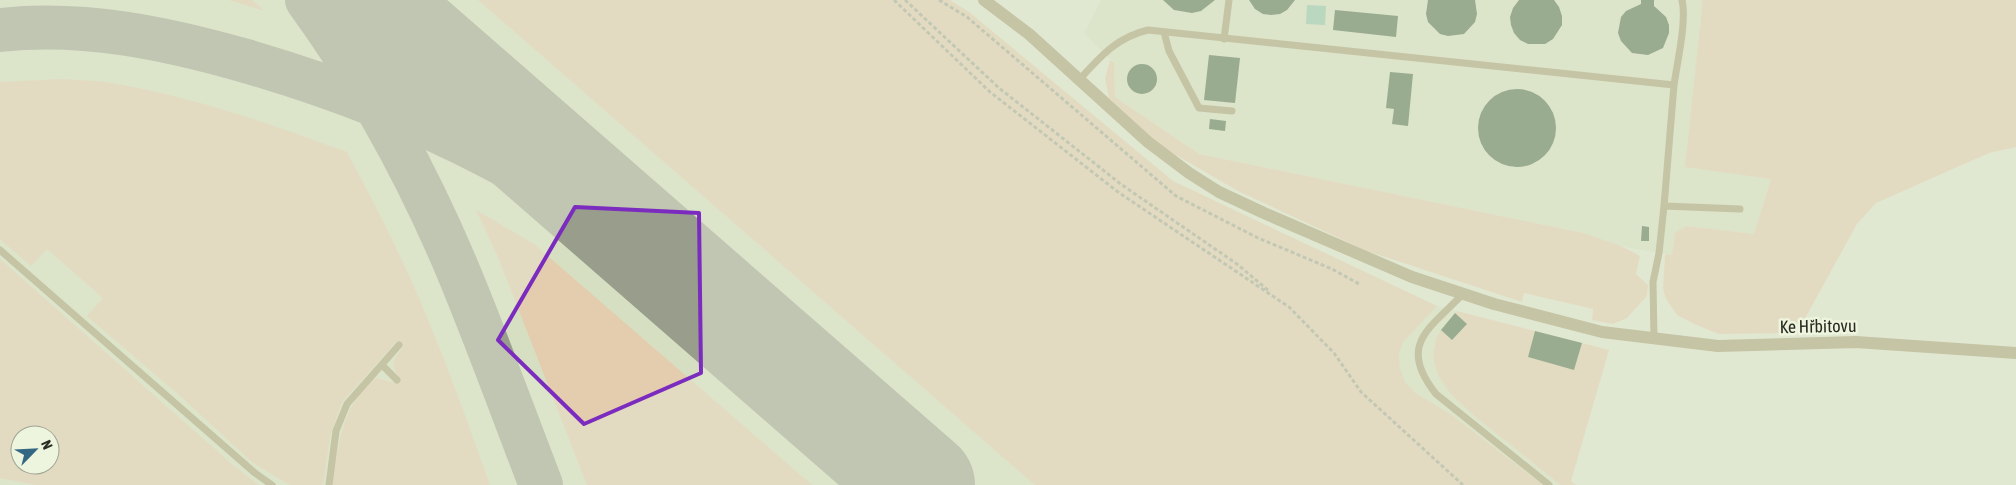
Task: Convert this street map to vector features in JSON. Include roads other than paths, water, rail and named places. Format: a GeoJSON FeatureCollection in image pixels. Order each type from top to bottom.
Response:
{"type":"FeatureCollection","features":[{"type":"Feature","properties":{"kind":"street","name":"Ke Hřbitovu"},"geometry":{"type":"LineString","coordinates":[[984,0],[1029,34],[1148,142],[1189,173],[1219,192],[1264,213],[1412,277],[1494,304],[1583,328],[1621,335],[1718,346],[1856,342],[2016,353]]}},
{"type":"Feature","properties":{"kind":"lane"},"geometry":{"type":"LineString","coordinates":[[1224,39],[1229,0]]}},
{"type":"Feature","properties":{"kind":"lane"},"geometry":{"type":"LineString","coordinates":[[1654,338],[1653,282],[1664,206],[1674,85],[1684,6],[1682,0]]}},
{"type":"Feature","properties":{"kind":"lane"},"geometry":{"type":"LineString","coordinates":[[1079,80],[1103,54],[1131,34],[1148,30],[1674,85]]}},
{"type":"Feature","properties":{"kind":"lane"},"geometry":{"type":"LineString","coordinates":[[1164,32],[1169,52],[1199,108],[1232,111]]}},
{"type":"Feature","properties":{"kind":"lane"},"geometry":{"type":"LineString","coordinates":[[1664,206],[1740,209]]}},
{"type":"Feature","properties":{"kind":"lane"},"geometry":{"type":"LineString","coordinates":[[0,250],[255,473],[272,485]]}},
{"type":"Feature","properties":{"kind":"lane"},"geometry":{"type":"LineString","coordinates":[[1463,294],[1427,331],[1419,342],[1418,357],[1423,376],[1436,394],[1549,485]]}},
{"type":"Feature","properties":{"kind":"lane"},"geometry":{"type":"LineString","coordinates":[[329,485],[336,431],[347,404],[400,345]]}},
{"type":"Feature","properties":{"kind":"lane"},"geometry":{"type":"LineString","coordinates":[[382,365],[397,380]]}}]}
